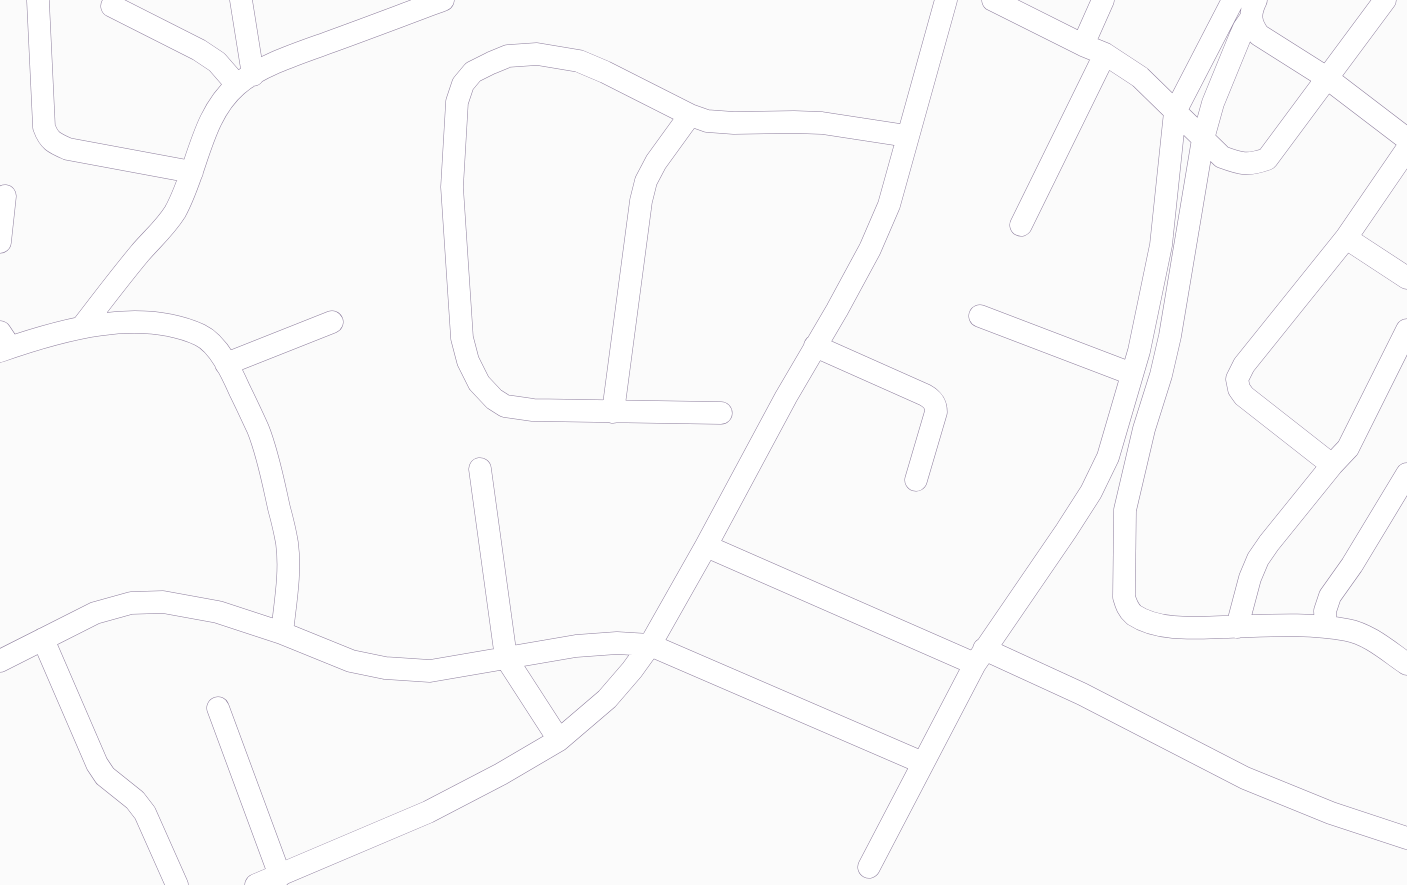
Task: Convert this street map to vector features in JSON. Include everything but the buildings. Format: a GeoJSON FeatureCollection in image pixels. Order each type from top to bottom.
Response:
{"type":"FeatureCollection","features":[{"type":"Feature","properties":{"kind":"street"},"geometry":{"type":"LineString","coordinates":[[242,0],[245,80]]}},
{"type":"Feature","properties":{"kind":"street"},"geometry":{"type":"LineString","coordinates":[[82,327],[120,276],[166,225],[176,210],[192,172],[206,129],[219,105],[245,80],[286,58],[443,0]]}},
{"type":"Feature","properties":{"kind":"street"},"geometry":{"type":"LineString","coordinates":[[256,885],[428,812],[501,774],[559,740],[607,699],[632,670],[650,645],[706,546],[786,397],[837,310],[870,249],[889,205],[946,0]]}},
{"type":"Feature","properties":{"kind":"street"},"geometry":{"type":"LineString","coordinates":[[993,0],[1083,45],[1106,54],[1140,77],[1222,157],[1237,162],[1253,164],[1267,158],[1385,0]]}},
{"type":"Feature","properties":{"kind":"street"},"geometry":{"type":"LineString","coordinates":[[1083,45],[1103,0]]}},
{"type":"Feature","properties":{"kind":"street"},"geometry":{"type":"LineString","coordinates":[[869,867],[980,657],[1091,492],[1108,457],[1139,351],[1188,125],[1233,0]]}},
{"type":"Feature","properties":{"kind":"street"},"geometry":{"type":"LineString","coordinates":[[38,1],[44,127],[47,136],[54,143],[68,149],[192,172]]}},
{"type":"Feature","properties":{"kind":"street"},"geometry":{"type":"LineString","coordinates":[[112,6],[199,50],[245,80]]}},
{"type":"Feature","properties":{"kind":"street"},"geometry":{"type":"LineString","coordinates":[[1253,9],[1213,103],[1188,125],[1170,336],[1161,375],[1144,429],[1126,510],[1124,597],[1127,608],[1134,614],[1148,622],[1177,628],[1326,626],[1348,630],[1370,639],[1407,664]]}},
{"type":"Feature","properties":{"kind":"street"},"geometry":{"type":"LineString","coordinates":[[1253,9],[1253,27],[1259,35],[1327,78],[1407,139]]}},
{"type":"Feature","properties":{"kind":"street"},"geometry":{"type":"LineString","coordinates":[[721,413],[532,410],[504,406],[494,399],[480,383],[468,361],[462,338],[452,187],[457,102],[464,84],[473,72],[490,63],[508,56],[537,54],[579,61],[605,72],[690,115],[707,120],[734,123],[822,123],[907,136]]}},
{"type":"Feature","properties":{"kind":"street"},"geometry":{"type":"LineString","coordinates":[[1021,225],[1106,54]]}},
{"type":"Feature","properties":{"kind":"street"},"geometry":{"type":"LineString","coordinates":[[613,412],[641,201],[646,181],[656,162],[690,115]]}},
{"type":"Feature","properties":{"kind":"street"},"geometry":{"type":"LineString","coordinates":[[1332,465],[1244,396],[1239,389],[1237,379],[1244,365],[1346,238],[1407,149]]}},
{"type":"Feature","properties":{"kind":"street"},"geometry":{"type":"LineString","coordinates":[[0,242],[5,196]]}},
{"type":"Feature","properties":{"kind":"street"},"geometry":{"type":"LineString","coordinates":[[1346,238],[1407,278]]}},
{"type":"Feature","properties":{"kind":"street"},"geometry":{"type":"LineString","coordinates":[[980,316],[1132,374]]}},
{"type":"Feature","properties":{"kind":"street"},"geometry":{"type":"LineString","coordinates":[[3,343],[82,327],[126,322],[160,324],[184,330],[202,336],[215,346],[233,375],[258,430],[272,472],[287,544],[288,574],[282,633]]}},
{"type":"Feature","properties":{"kind":"street"},"geometry":{"type":"LineString","coordinates":[[226,364],[332,322]]}},
{"type":"Feature","properties":{"kind":"street"},"geometry":{"type":"LineString","coordinates":[[1237,627],[1250,578],[1258,559],[1332,465],[1348,448],[1407,330]]}},
{"type":"Feature","properties":{"kind":"street"},"geometry":{"type":"LineString","coordinates":[[816,346],[932,399],[936,406],[936,412],[916,480]]}},
{"type":"Feature","properties":{"kind":"street"},"geometry":{"type":"LineString","coordinates":[[480,469],[506,658],[559,740]]}},
{"type":"Feature","properties":{"kind":"street"},"geometry":{"type":"LineString","coordinates":[[1326,626],[1325,611],[1330,596],[1352,565],[1407,474]]}},
{"type":"Feature","properties":{"kind":"street"},"geometry":{"type":"LineString","coordinates":[[706,546],[980,657],[1082,694],[1245,778],[1331,813],[1407,838]]}},
{"type":"Feature","properties":{"kind":"street"},"geometry":{"type":"LineString","coordinates":[[0,661],[95,613],[131,603],[163,602],[218,612],[282,633],[351,661],[385,668],[430,671],[576,646],[617,643],[650,645],[923,763]]}},
{"type":"Feature","properties":{"kind":"street"},"geometry":{"type":"LineString","coordinates":[[43,639],[97,764],[105,776],[135,800],[145,813],[177,885]]}},
{"type":"Feature","properties":{"kind":"street"},"geometry":{"type":"LineString","coordinates":[[218,708],[280,876]]}}]}
